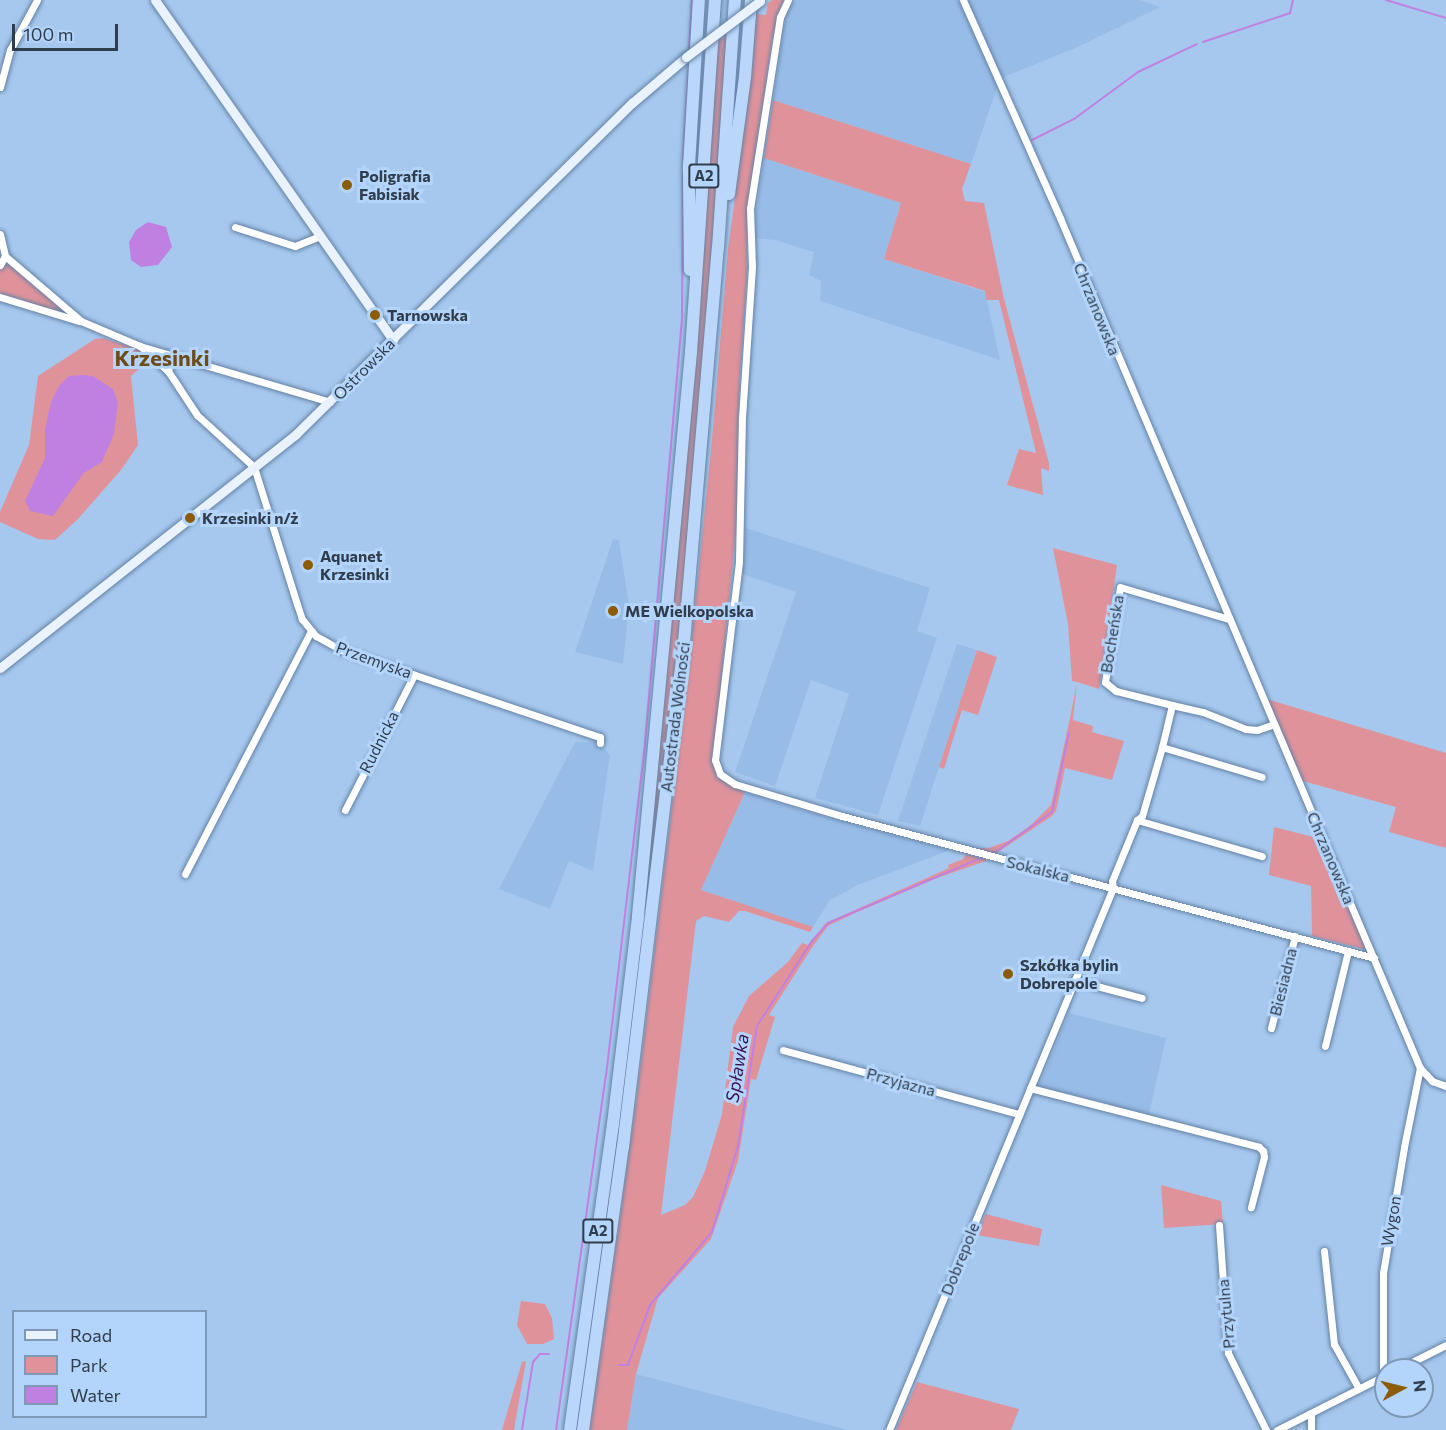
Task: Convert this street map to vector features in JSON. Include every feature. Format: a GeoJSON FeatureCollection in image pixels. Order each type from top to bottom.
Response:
{"type":"FeatureCollection","features":[{"type":"Feature","properties":{"kind":"highway"},"geometry":{"type":"LineString","coordinates":[[691,352],[689,174],[699,0]]}},
{"type":"Feature","properties":{"kind":"highway","name":"Autostrada Wolności"},"geometry":{"type":"LineString","coordinates":[[570,1430],[626,1022],[691,352],[715,0]]}},
{"type":"Feature","properties":{"kind":"highway","name":"Autostrada Wolności"},"geometry":{"type":"LineString","coordinates":[[583,1430],[626,1124],[682,664],[718,248],[735,0]]}},
{"type":"Feature","properties":{"kind":"highway"},"geometry":{"type":"LineString","coordinates":[[718,248],[731,186],[758,0]]}},
{"type":"Feature","properties":{"kind":"street"},"geometry":{"type":"LineString","coordinates":[[0,87],[10,50],[37,0]]}},
{"type":"Feature","properties":{"kind":"street"},"geometry":{"type":"LineString","coordinates":[[155,0],[393,340]]}},
{"type":"Feature","properties":{"kind":"street","name":"Ostrowska"},"geometry":{"type":"LineString","coordinates":[[0,668],[254,467],[330,402],[632,103],[758,0]]}},
{"type":"Feature","properties":{"kind":"street","name":"Sokalska"},"geometry":{"type":"LineString","coordinates":[[788,0],[780,17],[750,209],[752,267],[742,417],[739,562],[715,760],[717,768],[726,780],[743,787],[853,819],[1374,958]]}},
{"type":"Feature","properties":{"kind":"street","name":"Chrzanowska"},"geometry":{"type":"LineString","coordinates":[[963,0],[1060,219],[1420,1068]]}},
{"type":"Feature","properties":{"kind":"street"},"geometry":{"type":"LineString","coordinates":[[236,227],[295,246],[320,236]]}},
{"type":"Feature","properties":{"kind":"street"},"geometry":{"type":"LineString","coordinates":[[0,234],[5,256],[81,321]]}},
{"type":"Feature","properties":{"kind":"street"},"geometry":{"type":"LineString","coordinates":[[0,265],[5,256]]}},
{"type":"Feature","properties":{"kind":"street"},"geometry":{"type":"LineString","coordinates":[[0,297],[81,321],[140,346],[330,402]]}},
{"type":"Feature","properties":{"kind":"street"},"geometry":{"type":"LineString","coordinates":[[140,346],[168,371],[196,415],[254,467],[302,619],[311,631],[184,874]]}},
{"type":"Feature","properties":{"kind":"street"},"geometry":{"type":"LineString","coordinates":[[168,371],[170,363],[176,356]]}},
{"type":"Feature","properties":{"kind":"street","name":"Bocheńska"},"geometry":{"type":"LineString","coordinates":[[1229,619],[1120,586],[1105,682],[1116,691],[1203,712],[1246,729],[1257,730],[1274,724]]}},
{"type":"Feature","properties":{"kind":"street","name":"Przemyska"},"geometry":{"type":"LineString","coordinates":[[311,631],[341,650],[600,737],[600,743]]}},
{"type":"Feature","properties":{"kind":"street","name":"Rudnicka"},"geometry":{"type":"LineString","coordinates":[[345,810],[414,675]]}},
{"type":"Feature","properties":{"kind":"street"},"geometry":{"type":"LineString","coordinates":[[1113,888],[1112,881],[1137,820],[1142,816],[1172,705]]}},
{"type":"Feature","properties":{"kind":"street"},"geometry":{"type":"LineString","coordinates":[[1162,747],[1262,777]]}},
{"type":"Feature","properties":{"kind":"street"},"geometry":{"type":"LineString","coordinates":[[1137,820],[1262,856]]}},
{"type":"Feature","properties":{"kind":"street","name":"Dobrepole"},"geometry":{"type":"LineString","coordinates":[[889,1430],[1113,888]]}},
{"type":"Feature","properties":{"kind":"street","name":"Biesiadna"},"geometry":{"type":"LineString","coordinates":[[1271,1028],[1295,936]]}},
{"type":"Feature","properties":{"kind":"street"},"geometry":{"type":"LineString","coordinates":[[1325,1046],[1348,951]]}},
{"type":"Feature","properties":{"kind":"street"},"geometry":{"type":"LineString","coordinates":[[1074,980],[1142,998]]}},
{"type":"Feature","properties":{"kind":"street","name":"Przyjazna"},"geometry":{"type":"LineString","coordinates":[[783,1050],[1019,1114]]}},
{"type":"Feature","properties":{"kind":"street"},"geometry":{"type":"LineString","coordinates":[[1420,1068],[1432,1081],[1446,1086]]}},
{"type":"Feature","properties":{"kind":"street","name":"Wygon"},"geometry":{"type":"LineString","coordinates":[[1385,1358],[1383,1273],[1420,1068]]}},
{"type":"Feature","properties":{"kind":"street"},"geometry":{"type":"LineString","coordinates":[[1030,1088],[1259,1147],[1264,1157],[1251,1207]]}},
{"type":"Feature","properties":{"kind":"street","name":"Przytulna"},"geometry":{"type":"LineString","coordinates":[[1219,1225],[1228,1353],[1266,1430]]}},
{"type":"Feature","properties":{"kind":"street"},"geometry":{"type":"LineString","coordinates":[[1324,1251],[1334,1344],[1359,1389]]}},
{"type":"Feature","properties":{"kind":"street"},"geometry":{"type":"LineString","coordinates":[[1420,1358],[1446,1345]]}},
{"type":"Feature","properties":{"kind":"street"},"geometry":{"type":"LineString","coordinates":[[1277,1430],[1374,1382]]}},
{"type":"Feature","properties":{"kind":"street"},"geometry":{"type":"LineString","coordinates":[[1311,1413],[1311,1430]]}},
{"type":"Feature","properties":{"kind":"shaded area"},"geometry":{"type":"Polygon","coordinates":[[[796,0],[961,0],[997,87],[971,164],[773,100],[787,9],[796,0]]]}},
{"type":"Feature","properties":{"kind":"shaded area"},"geometry":{"type":"Polygon","coordinates":[[[968,0],[1140,0],[1160,7],[1078,47],[1001,78],[968,0]]]}},
{"type":"Feature","properties":{"kind":"shaded area"},"geometry":{"type":"Polygon","coordinates":[[[764,158],[901,203],[884,259],[985,292],[1000,360],[820,301],[821,281],[809,275],[814,252],[775,240],[753,238],[764,158]]]}},
{"type":"Feature","properties":{"kind":"shaded area"},"geometry":{"type":"Polygon","coordinates":[[[746,528],[930,588],[917,631],[937,638],[878,815],[815,798],[849,694],[811,680],[775,786],[735,772],[796,592],[742,574],[746,528]]]}},
{"type":"Feature","properties":{"kind":"shaded area"},"geometry":{"type":"Polygon","coordinates":[[[613,539],[619,540],[629,605],[623,664],[575,652],[613,539]]]}},
{"type":"Feature","properties":{"kind":"shaded area"},"geometry":{"type":"Polygon","coordinates":[[[957,644],[977,650],[920,826],[898,821],[957,644]]]}},
{"type":"Feature","properties":{"kind":"shaded area"},"geometry":{"type":"Polygon","coordinates":[[[575,742],[600,743],[610,755],[593,871],[569,861],[550,909],[499,889],[575,742]]]}},
{"type":"Feature","properties":{"kind":"shaded area"},"geometry":{"type":"Polygon","coordinates":[[[745,792],[797,809],[950,850],[858,885],[830,900],[813,927],[701,890],[745,792]]]}},
{"type":"Feature","properties":{"kind":"shaded area"},"geometry":{"type":"Polygon","coordinates":[[[1069,1013],[1166,1038],[1149,1114],[1039,1086],[1069,1013]]]}},
{"type":"Feature","properties":{"kind":"shaded area"},"geometry":{"type":"Polygon","coordinates":[[[636,1374],[848,1430],[627,1430],[636,1374]]]}},
{"type":"Feature","properties":{"kind":"green space"},"geometry":{"type":"Polygon","coordinates":[[[772,0],[784,0],[778,13],[772,41],[747,216],[747,278],[740,372],[736,529],[713,763],[721,780],[745,792],[701,890],[813,927],[810,932],[745,911],[739,911],[729,922],[704,916],[696,921],[661,1215],[685,1205],[693,1197],[705,1171],[722,1114],[733,1027],[749,996],[788,962],[802,943],[808,945],[826,923],[949,868],[948,865],[963,859],[966,854],[989,860],[937,878],[828,926],[813,946],[769,1015],[775,1017],[756,1080],[751,1079],[738,1161],[711,1239],[658,1298],[636,1374],[627,1430],[590,1430],[637,1094],[688,674],[712,440],[728,249],[752,71],[756,14],[766,15],[768,3],[772,0]]]}},
{"type":"Feature","properties":{"kind":"green space"},"geometry":{"type":"Polygon","coordinates":[[[728,33],[720,171],[680,641],[617,1153],[578,1430],[575,1430],[607,1200],[717,42],[728,33]]]}},
{"type":"Feature","properties":{"kind":"green space"},"geometry":{"type":"Polygon","coordinates":[[[773,100],[971,164],[962,189],[965,201],[984,203],[1004,299],[1049,463],[1049,471],[1041,468],[1043,495],[1007,485],[1019,449],[1036,453],[999,300],[986,300],[985,291],[884,259],[901,203],[764,158],[773,100]]]}},
{"type":"Feature","properties":{"kind":"green space"},"geometry":{"type":"Polygon","coordinates":[[[3,262],[11,262],[69,316],[0,293],[0,269],[3,262]]]}},
{"type":"Feature","properties":{"kind":"green space"},"geometry":{"type":"Polygon","coordinates":[[[103,338],[141,350],[149,360],[131,376],[138,445],[121,470],[78,519],[55,540],[38,539],[0,522],[0,512],[29,445],[38,376],[95,339],[103,338]]]}},
{"type":"Feature","properties":{"kind":"green space"},"geometry":{"type":"Polygon","coordinates":[[[1053,548],[1117,565],[1099,689],[1072,681],[1068,624],[1053,548]]]}},
{"type":"Feature","properties":{"kind":"green space"},"geometry":{"type":"Polygon","coordinates":[[[977,650],[997,657],[978,715],[962,710],[944,769],[939,767],[977,650]]]}},
{"type":"Feature","properties":{"kind":"green space"},"geometry":{"type":"Polygon","coordinates":[[[1077,682],[1073,720],[1093,726],[1092,732],[1124,741],[1112,780],[1065,768],[1056,811],[1052,816],[995,854],[977,848],[989,848],[1008,841],[1031,825],[1051,805],[1077,682]]]}},
{"type":"Feature","properties":{"kind":"green space"},"geometry":{"type":"Polygon","coordinates":[[[1267,699],[1446,753],[1446,848],[1389,832],[1396,807],[1303,781],[1267,699]]]}},
{"type":"Feature","properties":{"kind":"green space"},"geometry":{"type":"Polygon","coordinates":[[[1274,827],[1321,839],[1368,950],[1312,936],[1311,886],[1269,875],[1274,827]]]}},
{"type":"Feature","properties":{"kind":"green space"},"geometry":{"type":"Polygon","coordinates":[[[1161,1185],[1221,1201],[1223,1224],[1164,1228],[1161,1185]]]}},
{"type":"Feature","properties":{"kind":"green space"},"geometry":{"type":"Polygon","coordinates":[[[986,1214],[1042,1229],[1039,1246],[977,1235],[986,1214]]]}},
{"type":"Feature","properties":{"kind":"green space"},"geometry":{"type":"Polygon","coordinates":[[[521,1301],[545,1304],[552,1318],[554,1339],[543,1344],[527,1344],[517,1325],[521,1301]]]}},
{"type":"Feature","properties":{"kind":"green space"},"geometry":{"type":"Polygon","coordinates":[[[526,1361],[514,1430],[502,1430],[522,1362],[526,1361]]]}},
{"type":"Feature","properties":{"kind":"green space"},"geometry":{"type":"Polygon","coordinates":[[[917,1382],[1019,1409],[1011,1430],[896,1430],[917,1382]]]}},
{"type":"Feature","properties":{"kind":"water"},"geometry":{"type":"Polygon","coordinates":[[[148,222],[166,227],[172,247],[158,265],[141,267],[131,260],[129,242],[136,230],[148,222]]]}},
{"type":"Feature","properties":{"kind":"water"},"geometry":{"type":"Polygon","coordinates":[[[69,376],[93,376],[113,389],[118,403],[114,434],[102,462],[84,473],[53,516],[30,511],[25,501],[45,458],[45,429],[51,402],[59,386],[69,376]]]}},
{"type":"Feature","properties":{"kind":"waterway"},"geometry":{"type":"LineString","coordinates":[[689,51],[692,0]]}},
{"type":"Feature","properties":{"kind":"waterway"},"geometry":{"type":"LineString","coordinates":[[1203,42],[1290,13],[1293,0]]}},
{"type":"Feature","properties":{"kind":"waterway"},"geometry":{"type":"LineString","coordinates":[[1386,0],[1446,18]]}},
{"type":"Feature","properties":{"kind":"waterway"},"geometry":{"type":"LineString","coordinates":[[1032,140],[1074,119],[1138,72],[1197,44]]}},
{"type":"Feature","properties":{"kind":"waterway"},"geometry":{"type":"LineString","coordinates":[[683,159],[689,60]]}},
{"type":"Feature","properties":{"kind":"waterway"},"geometry":{"type":"LineString","coordinates":[[556,1430],[606,1076],[645,742],[682,315],[683,171]]}},
{"type":"Feature","properties":{"kind":"waterway","name":"Spławka"},"geometry":{"type":"LineString","coordinates":[[994,853],[1052,812],[1069,733]]}},
{"type":"Feature","properties":{"kind":"waterway","name":"Spławka"},"geometry":{"type":"LineString","coordinates":[[619,1365],[628,1365],[650,1305],[712,1232],[738,1146],[757,1026],[812,941],[828,923],[981,858]]}},
{"type":"Feature","properties":{"kind":"waterway","name":"Spławka"},"geometry":{"type":"LineString","coordinates":[[522,1430],[533,1362],[540,1354],[549,1354]]}},
{"type":"Feature","properties":{"kind":"place","name":"Poligrafia Fabisiak"},"geometry":{"type":"Point","coordinates":[347,185]}},
{"type":"Feature","properties":{"kind":"place","name":"Tarnowska"},"geometry":{"type":"Point","coordinates":[375,315]}},
{"type":"Feature","properties":{"kind":"place","name":"Krzesinki n/ż"},"geometry":{"type":"Point","coordinates":[190,518]}},
{"type":"Feature","properties":{"kind":"place","name":"Aquanet Krzesinki"},"geometry":{"type":"Point","coordinates":[308,565]}},
{"type":"Feature","properties":{"kind":"place","name":"ME Wielkopolska"},"geometry":{"type":"Point","coordinates":[613,611]}},
{"type":"Feature","properties":{"kind":"place","name":"Szkółka bylin Dobrepole"},"geometry":{"type":"Point","coordinates":[1008,974]}},
{"type":"Feature","properties":{"kind":"district","name":"Krzesinki"},"geometry":{"type":"Point","coordinates":[162,358]}}]}
